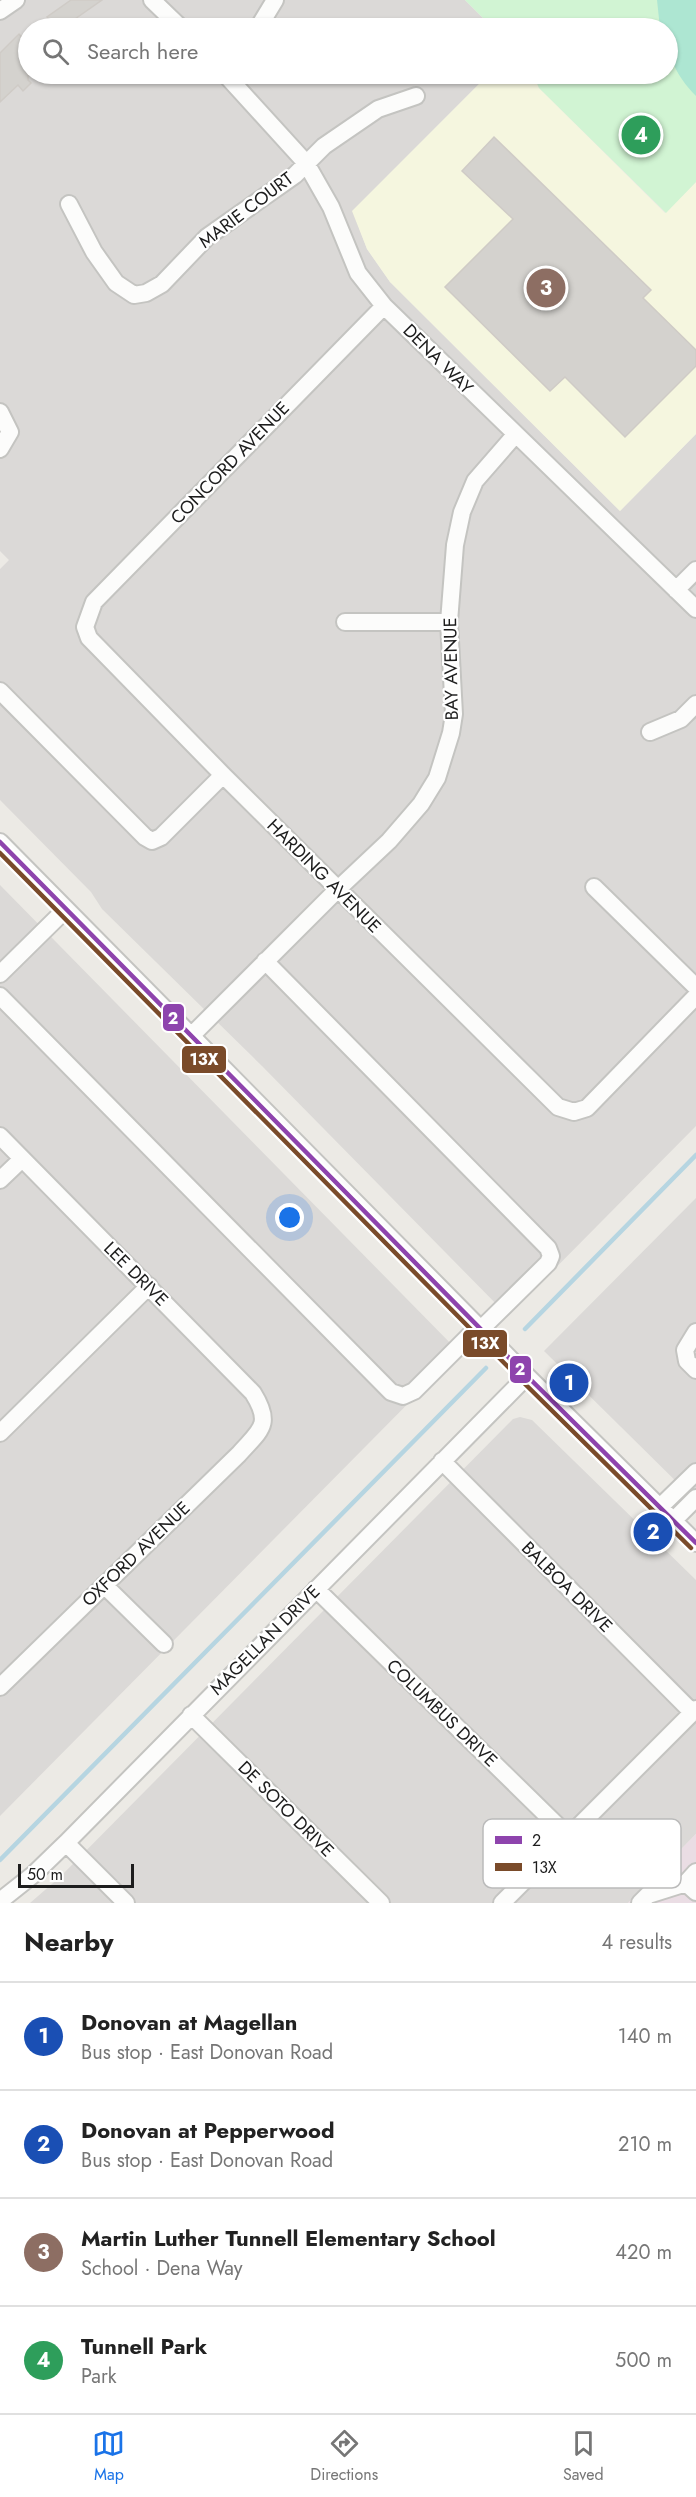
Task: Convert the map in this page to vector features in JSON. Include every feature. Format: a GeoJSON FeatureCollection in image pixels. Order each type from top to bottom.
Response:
{"type":"FeatureCollection","features":[{"type":"Feature","properties":{"kind":"street"},"geometry":{"type":"LineString","coordinates":[[0,10],[16,0]]}},
{"type":"Feature","properties":{"kind":"street"},"geometry":{"type":"LineString","coordinates":[[152,0],[170,18]]}},
{"type":"Feature","properties":{"kind":"street"},"geometry":{"type":"LineString","coordinates":[[264,18],[275,0]]}},
{"type":"Feature","properties":{"kind":"street","name":"DENA WAY"},"geometry":{"type":"LineString","coordinates":[[234,84],[306,163],[331,207],[358,273],[384,306],[696,609]]}},
{"type":"Feature","properties":{"kind":"street","name":"MARIE COURT"},"geometry":{"type":"LineString","coordinates":[[69,204],[94,252],[116,283],[134,295],[146,293],[162,284],[207,237],[295,175],[324,146],[378,109],[416,96]]}},
{"type":"Feature","properties":{"kind":"street","name":"CONCORD AVENUE"},"geometry":{"type":"LineString","coordinates":[[85,627],[94,602],[384,306]]}},
{"type":"Feature","properties":{"kind":"street"},"geometry":{"type":"LineString","coordinates":[[0,412],[10,432],[0,449]]}},
{"type":"Feature","properties":{"kind":"street","name":"BAY AVENUE"},"geometry":{"type":"LineString","coordinates":[[191,1036],[389,841],[421,804],[437,778],[451,733],[454,714],[449,622],[455,545],[462,512],[475,481],[515,435]]}},
{"type":"Feature","properties":{"kind":"street"},"geometry":{"type":"LineString","coordinates":[[676,590],[696,570]]}},
{"type":"Feature","properties":{"kind":"street"},"geometry":{"type":"LineString","coordinates":[[345,621],[449,622]]}},
{"type":"Feature","properties":{"kind":"street","name":"HARDING AVENUE"},"geometry":{"type":"LineString","coordinates":[[85,627],[89,638],[99,650],[558,1107],[574,1112],[587,1108],[696,996]]}},
{"type":"Feature","properties":{"kind":"street"},"geometry":{"type":"LineString","coordinates":[[0,691],[145,837],[152,841],[161,837],[223,775]]}},
{"type":"Feature","properties":{"kind":"street"},"geometry":{"type":"LineString","coordinates":[[650,732],[681,719],[696,704]]}},
{"type":"Feature","properties":{"kind":"street"},"geometry":{"type":"LineString","coordinates":[[0,842],[527,1376],[696,1543]]}},
{"type":"Feature","properties":{"kind":"street"},"geometry":{"type":"LineString","coordinates":[[594,887],[696,987]]}},
{"type":"Feature","properties":{"kind":"street"},"geometry":{"type":"LineString","coordinates":[[0,974],[66,909]]}},
{"type":"Feature","properties":{"kind":"street"},"geometry":{"type":"LineString","coordinates":[[0,996],[391,1392],[403,1396],[414,1390],[480,1328],[548,1263],[551,1256],[548,1248],[265,961]]}},
{"type":"Feature","properties":{"kind":"street","name":"LEE DRIVE"},"geometry":{"type":"LineString","coordinates":[[0,1136],[253,1393],[264,1416]]}},
{"type":"Feature","properties":{"kind":"street"},"geometry":{"type":"LineString","coordinates":[[0,1180],[22,1159]]}},
{"type":"Feature","properties":{"kind":"street"},"geometry":{"type":"LineString","coordinates":[[0,1433],[149,1286]]}},
{"type":"Feature","properties":{"kind":"street"},"geometry":{"type":"LineString","coordinates":[[696,1332],[685,1350],[687,1361],[696,1370]]}},
{"type":"Feature","properties":{"kind":"street","name":"MAGELLAN DRIVE"},"geometry":{"type":"LineString","coordinates":[[0,1901],[34,1874],[66,1843],[527,1376]]}},
{"type":"Feature","properties":{"kind":"street","name":"OXFORD AVENUE"},"geometry":{"type":"LineString","coordinates":[[0,1687],[239,1454],[261,1429],[264,1416]]}},
{"type":"Feature","properties":{"kind":"street","name":"BALBOA DRIVE"},"geometry":{"type":"LineString","coordinates":[[442,1461],[694,1710]]}},
{"type":"Feature","properties":{"kind":"street"},"geometry":{"type":"LineString","coordinates":[[660,1507],[696,1472]]}},
{"type":"Feature","properties":{"kind":"street"},"geometry":{"type":"LineString","coordinates":[[673,1521],[696,1498]]}},
{"type":"Feature","properties":{"kind":"street"},"geometry":{"type":"LineString","coordinates":[[104,1585],[164,1644]]}},
{"type":"Feature","properties":{"kind":"street","name":"COLUMBUS DRIVE"},"geometry":{"type":"LineString","coordinates":[[316,1589],[551,1819]]}},
{"type":"Feature","properties":{"kind":"street"},"geometry":{"type":"LineString","coordinates":[[585,1819],[694,1710]]}},
{"type":"Feature","properties":{"kind":"street","name":"DE SOTO DRIVE"},"geometry":{"type":"LineString","coordinates":[[191,1715],[381,1903]]}},
{"type":"Feature","properties":{"kind":"street"},"geometry":{"type":"LineString","coordinates":[[66,1843],[126,1903]]}},
{"type":"Feature","properties":{"kind":"street"},"geometry":{"type":"LineString","coordinates":[[502,1903],[517,1888]]}},
{"type":"Feature","properties":{"kind":"street"},"geometry":{"type":"LineString","coordinates":[[640,1903],[648,1895],[672,1888]]}},
{"type":"Feature","properties":{"kind":"shaded area"},"geometry":{"type":"Polygon","coordinates":[[[0,0],[465,0],[483,18],[18,18],[18,84],[479,84],[353,211],[367,249],[390,282],[620,511],[696,434],[696,1126],[508,1316],[262,1066],[102,909],[91,892],[0,800],[0,569],[9,560],[0,551],[0,0]]]}},
{"type":"Feature","properties":{"kind":"shaded area"},"geometry":{"type":"Polygon","coordinates":[[[479,84],[537,84],[665,213],[696,182],[696,434],[620,511],[390,282],[367,249],[352,211],[479,84]]]}},
{"type":"Feature","properties":{"kind":"shaded area"},"geometry":{"type":"Polygon","coordinates":[[[0,885],[459,1352],[0,1816],[0,885]]]}},
{"type":"Feature","properties":{"kind":"shaded area"},"geometry":{"type":"Polygon","coordinates":[[[696,1198],[696,1501],[544,1351],[696,1198]]]}},
{"type":"Feature","properties":{"kind":"shaded area"},"geometry":{"type":"Polygon","coordinates":[[[520,1417],[532,1420],[696,1580],[696,1834],[681,1849],[681,1819],[483,1819],[483,1888],[643,1888],[628,1903],[30,1903],[60,1877],[513,1419],[520,1417]]]}},
{"type":"Feature","properties":{"kind":"shaded area"},"geometry":{"type":"Polygon","coordinates":[[[696,1834],[696,1903],[628,1903],[643,1888],[681,1888],[681,1849],[696,1834]]]}},
{"type":"Feature","properties":{"kind":"green space"},"geometry":{"type":"Polygon","coordinates":[[[465,0],[696,0],[696,182],[666,213],[537,84],[678,84],[678,18],[483,18],[465,0]]]}},
{"type":"Feature","properties":{"kind":"green space"},"geometry":{"type":"Polygon","coordinates":[[[657,0],[696,0],[696,96],[678,73],[678,18],[659,18],[657,0]]]}},
{"type":"Feature","properties":{"kind":"building"},"geometry":{"type":"Polygon","coordinates":[[[71,0],[102,0],[76,18],[47,17],[71,0]]]}},
{"type":"Feature","properties":{"kind":"building"},"geometry":{"type":"Polygon","coordinates":[[[18,35],[18,84],[30,84],[23,91],[18,85],[0,102],[0,53],[18,35]]]}},
{"type":"Feature","properties":{"kind":"building"},"geometry":{"type":"Polygon","coordinates":[[[494,137],[651,290],[643,298],[696,350],[696,366],[625,437],[565,377],[550,391],[445,287],[513,219],[462,171],[494,137]]]}},
{"type":"Feature","properties":{"kind":"waterway"},"geometry":{"type":"LineString","coordinates":[[525,1329],[696,1155]]}},
{"type":"Feature","properties":{"kind":"waterway"},"geometry":{"type":"LineString","coordinates":[[0,1860],[486,1368]]}},
{"type":"Feature","properties":{"kind":"transit line","name":"2"},"geometry":{"type":"LineString","coordinates":[[0,842],[527,1376],[696,1543]]}},
{"type":"Feature","properties":{"kind":"transit line","name":"13X"},"geometry":{"type":"LineString","coordinates":[[0,853],[522,1381],[691,1548]]}},
{"type":"Feature","properties":{"kind":"place","name":"Tunnell Park"},"geometry":{"type":"Point","coordinates":[641,135]}},
{"type":"Feature","properties":{"kind":"place","name":"Martin Luther Tunnell Elementary School"},"geometry":{"type":"Point","coordinates":[546,288]}},
{"type":"Feature","properties":{"kind":"place","name":"Donovan at Magellan"},"geometry":{"type":"Point","coordinates":[569,1383]}},
{"type":"Feature","properties":{"kind":"place","name":"Donovan at Pepperwood"},"geometry":{"type":"Point","coordinates":[653,1532]}}]}
